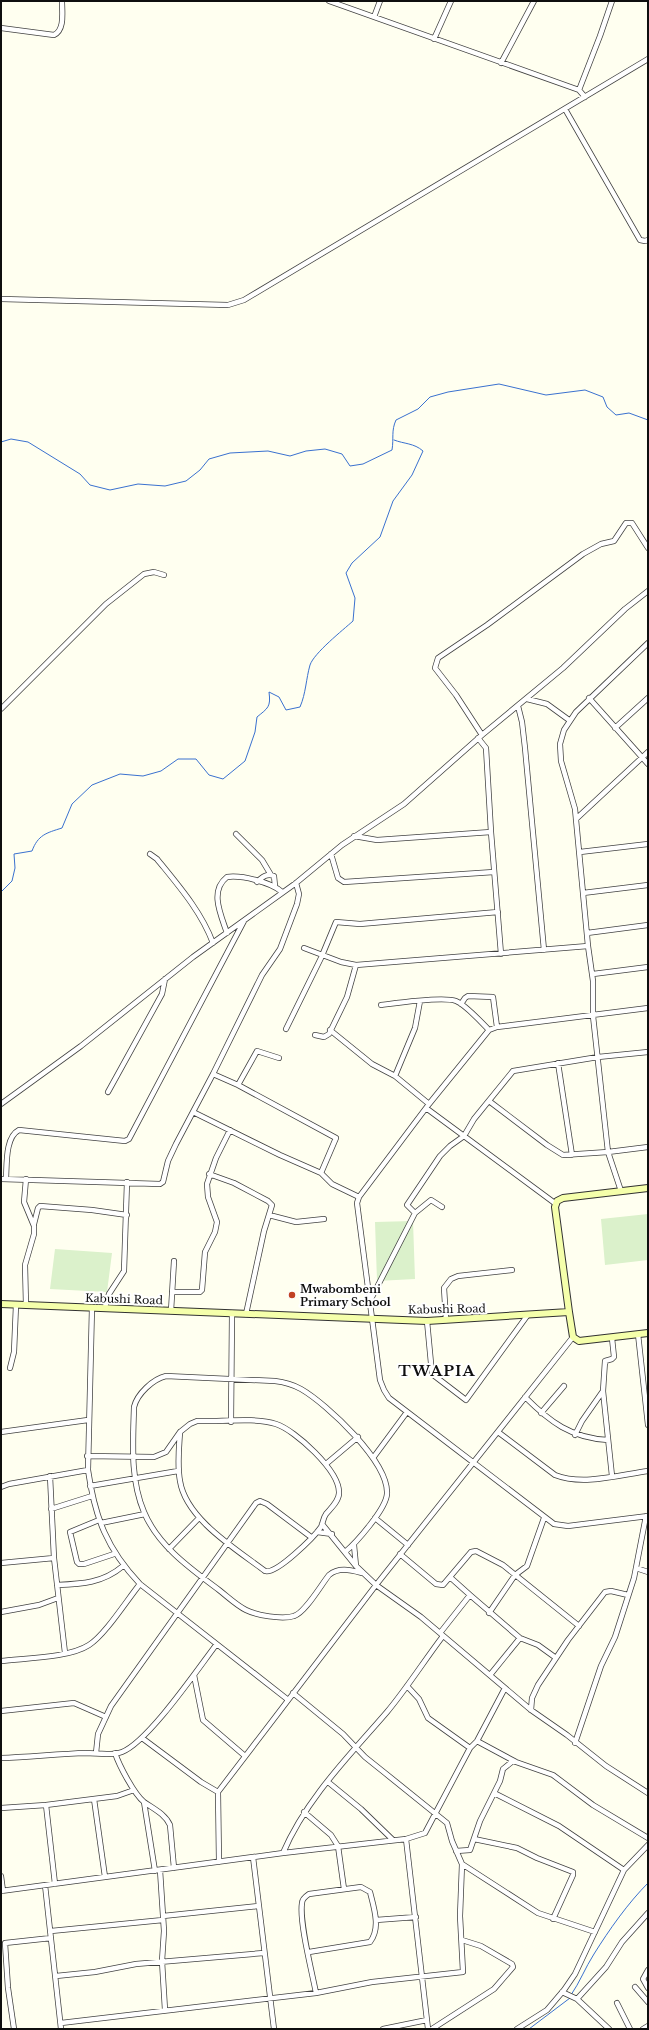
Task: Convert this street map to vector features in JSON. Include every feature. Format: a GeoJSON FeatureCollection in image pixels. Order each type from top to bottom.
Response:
{"type":"FeatureCollection","features":[{"type":"Feature","properties":{"kind":"main road"},"geometry":{"type":"LineString","coordinates":[[648,1188],[563,1198],[556,1204],[573,1337],[579,1341],[648,1333]]}},
{"type":"Feature","properties":{"kind":"main road","name":"Kabushi Road"},"geometry":{"type":"LineString","coordinates":[[1,1304],[426,1321],[528,1316],[569,1312]]}},
{"type":"Feature","properties":{"kind":"street"},"geometry":{"type":"LineString","coordinates":[[1,28],[54,35],[58,33],[60,28],[62,1]]}},
{"type":"Feature","properties":{"kind":"street"},"geometry":{"type":"LineString","coordinates":[[329,1],[579,90],[585,97]]}},
{"type":"Feature","properties":{"kind":"street"},"geometry":{"type":"LineString","coordinates":[[374,17],[380,1]]}},
{"type":"Feature","properties":{"kind":"street"},"geometry":{"type":"LineString","coordinates":[[434,39],[451,1]]}},
{"type":"Feature","properties":{"kind":"street"},"geometry":{"type":"LineString","coordinates":[[501,62],[534,1]]}},
{"type":"Feature","properties":{"kind":"street"},"geometry":{"type":"LineString","coordinates":[[579,90],[612,1]]}},
{"type":"Feature","properties":{"kind":"street"},"geometry":{"type":"LineString","coordinates":[[1,299],[228,305],[244,300],[648,59]]}},
{"type":"Feature","properties":{"kind":"street"},"geometry":{"type":"LineString","coordinates":[[564,109],[640,240],[648,240]]}},
{"type":"Feature","properties":{"kind":"street"},"geometry":{"type":"LineString","coordinates":[[501,954],[486,748],[456,695],[435,668],[438,658],[487,625],[584,554],[601,544],[614,541],[626,523],[632,523],[648,548]]}},
{"type":"Feature","properties":{"kind":"street"},"geometry":{"type":"LineString","coordinates":[[1,709],[106,604],[144,574],[154,572],[164,575]]}},
{"type":"Feature","properties":{"kind":"street"},"geometry":{"type":"LineString","coordinates":[[1,1104],[81,1046],[213,943],[296,883],[354,836],[404,804],[480,736],[527,699],[574,658],[625,609],[648,591]]}},
{"type":"Feature","properties":{"kind":"street"},"geometry":{"type":"LineString","coordinates":[[621,1192],[608,1152],[593,1016],[593,974],[586,933],[580,852],[572,797],[559,750],[561,738],[569,720],[589,698],[648,643]]}},
{"type":"Feature","properties":{"kind":"street"},"geometry":{"type":"LineString","coordinates":[[589,698],[648,764]]}},
{"type":"Feature","properties":{"kind":"street"},"geometry":{"type":"LineString","coordinates":[[615,728],[648,698]]}},
{"type":"Feature","properties":{"kind":"street"},"geometry":{"type":"LineString","coordinates":[[527,699],[547,704],[569,720]]}},
{"type":"Feature","properties":{"kind":"street"},"geometry":{"type":"LineString","coordinates":[[518,706],[522,722],[525,748],[544,950]]}},
{"type":"Feature","properties":{"kind":"street"},"geometry":{"type":"LineString","coordinates":[[576,820],[648,752]]}},
{"type":"Feature","properties":{"kind":"street"},"geometry":{"type":"LineString","coordinates":[[354,836],[377,840],[491,832]]}},
{"type":"Feature","properties":{"kind":"street"},"geometry":{"type":"LineString","coordinates":[[236,834],[262,860],[271,875],[274,876],[275,886]]}},
{"type":"Feature","properties":{"kind":"street"},"geometry":{"type":"LineString","coordinates":[[580,852],[648,844]]}},
{"type":"Feature","properties":{"kind":"street"},"geometry":{"type":"LineString","coordinates":[[150,854],[157,858],[186,896],[206,926],[213,943]]}},
{"type":"Feature","properties":{"kind":"street"},"geometry":{"type":"LineString","coordinates":[[331,854],[338,878],[344,882],[494,872]]}},
{"type":"Feature","properties":{"kind":"street"},"geometry":{"type":"LineString","coordinates":[[257,882],[265,876],[271,875]]}},
{"type":"Feature","properties":{"kind":"street"},"geometry":{"type":"LineString","coordinates":[[227,933],[218,906],[221,882],[227,877],[237,876],[275,886],[282,892]]}},
{"type":"Feature","properties":{"kind":"street"},"geometry":{"type":"LineString","coordinates":[[244,921],[129,1140],[19,1130],[15,1132],[10,1141],[3,1178],[160,1184],[163,1182],[171,1153],[213,1074],[262,975],[280,949],[297,904],[299,894],[296,883]]}},
{"type":"Feature","properties":{"kind":"street"},"geometry":{"type":"LineString","coordinates":[[583,893],[648,885]]}},
{"type":"Feature","properties":{"kind":"street"},"geometry":{"type":"LineString","coordinates":[[286,1029],[322,955],[336,922],[360,924],[498,912]]}},
{"type":"Feature","properties":{"kind":"street"},"geometry":{"type":"LineString","coordinates":[[586,933],[648,925]]}},
{"type":"Feature","properties":{"kind":"street"},"geometry":{"type":"LineString","coordinates":[[304,948],[341,962],[356,965],[588,946]]}},
{"type":"Feature","properties":{"kind":"street"},"geometry":{"type":"LineString","coordinates":[[315,1034],[325,1037],[330,1030],[347,997],[356,965]]}},
{"type":"Feature","properties":{"kind":"street"},"geometry":{"type":"LineString","coordinates":[[593,974],[648,967]]}},
{"type":"Feature","properties":{"kind":"street"},"geometry":{"type":"LineString","coordinates":[[108,1092],[162,994],[165,979]]}},
{"type":"Feature","properties":{"kind":"street"},"geometry":{"type":"LineString","coordinates":[[461,1004],[468,996],[492,997],[497,1027]]}},
{"type":"Feature","properties":{"kind":"street"},"geometry":{"type":"LineString","coordinates":[[395,1076],[415,1028],[420,1000]]}},
{"type":"Feature","properties":{"kind":"street"},"geometry":{"type":"LineString","coordinates":[[381,1005],[420,1000],[454,1000],[461,1004],[489,1030]]}},
{"type":"Feature","properties":{"kind":"street"},"geometry":{"type":"LineString","coordinates":[[575,1742],[601,1666],[615,1637],[636,1568],[647,1516],[568,1526],[554,1524],[544,1518],[389,1398],[382,1385],[375,1348],[371,1299],[357,1212],[359,1197],[428,1106],[489,1030],[497,1027],[648,1008]]}},
{"type":"Feature","properties":{"kind":"street"},"geometry":{"type":"LineString","coordinates":[[330,1030],[372,1064],[395,1076],[464,1136],[556,1204]]}},
{"type":"Feature","properties":{"kind":"street"},"geometry":{"type":"LineString","coordinates":[[238,1085],[257,1051],[279,1058]]}},
{"type":"Feature","properties":{"kind":"street"},"geometry":{"type":"LineString","coordinates":[[414,1212],[407,1207],[408,1204],[440,1156],[450,1146],[464,1136],[474,1119],[513,1071],[598,1057],[648,1052]]}},
{"type":"Feature","properties":{"kind":"street"},"geometry":{"type":"LineString","coordinates":[[558,1063],[572,1155]]}},
{"type":"Feature","properties":{"kind":"street"},"geometry":{"type":"LineString","coordinates":[[213,1074],[238,1085],[336,1138],[321,1173]]}},
{"type":"Feature","properties":{"kind":"street"},"geometry":{"type":"LineString","coordinates":[[489,1101],[547,1145],[563,1155],[608,1152],[648,1146]]}},
{"type":"Feature","properties":{"kind":"street"},"geometry":{"type":"LineString","coordinates":[[193,1112],[286,1158],[321,1173],[332,1184],[359,1197]]}},
{"type":"Feature","properties":{"kind":"street"},"geometry":{"type":"LineString","coordinates":[[172,1292],[200,1292],[202,1290],[204,1255],[215,1232],[217,1222],[208,1197],[207,1184],[209,1174],[230,1130]]}},
{"type":"Feature","properties":{"kind":"street"},"geometry":{"type":"LineString","coordinates":[[209,1174],[234,1183],[271,1202],[246,1314]]}},
{"type":"Feature","properties":{"kind":"street"},"geometry":{"type":"LineString","coordinates":[[26,1179],[24,1202],[34,1226]]}},
{"type":"Feature","properties":{"kind":"street"},"geometry":{"type":"LineString","coordinates":[[105,1308],[109,1294],[124,1271],[127,1182]]}},
{"type":"Feature","properties":{"kind":"street"},"geometry":{"type":"LineString","coordinates":[[371,1299],[414,1212],[431,1200],[442,1207]]}},
{"type":"Feature","properties":{"kind":"street"},"geometry":{"type":"LineString","coordinates":[[26,1305],[25,1265],[34,1234],[34,1226],[38,1208],[40,1206],[127,1214]]}},
{"type":"Feature","properties":{"kind":"street"},"geometry":{"type":"LineString","coordinates":[[269,1215],[296,1222],[324,1219]]}},
{"type":"Feature","properties":{"kind":"street"},"geometry":{"type":"LineString","coordinates":[[171,1311],[174,1261]]}},
{"type":"Feature","properties":{"kind":"street"},"geometry":{"type":"LineString","coordinates":[[446,1320],[444,1288],[451,1279],[458,1276],[512,1270]]}},
{"type":"Feature","properties":{"kind":"street"},"geometry":{"type":"LineString","coordinates":[[10,1368],[14,1352],[16,1305]]}},
{"type":"Feature","properties":{"kind":"street"},"geometry":{"type":"LineString","coordinates":[[92,1307],[87,1456],[88,1470],[92,1496],[100,1522],[114,1554],[122,1566],[140,1584],[287,1700]]}},
{"type":"Feature","properties":{"kind":"street"},"geometry":{"type":"LineString","coordinates":[[231,1422],[232,1313]]}},
{"type":"Feature","properties":{"kind":"street"},"geometry":{"type":"LineString","coordinates":[[426,1321],[432,1374],[466,1400],[528,1316]]}},
{"type":"Feature","properties":{"kind":"street"},"geometry":{"type":"LineString","coordinates":[[638,1334],[648,1425]]}},
{"type":"Feature","properties":{"kind":"street"},"geometry":{"type":"LineString","coordinates":[[219,1862],[218,1792],[292,1693],[400,1554],[474,1464],[524,1397],[573,1337]]}},
{"type":"Feature","properties":{"kind":"street"},"geometry":{"type":"LineString","coordinates":[[612,1338],[614,1357],[612,1360],[605,1361],[603,1391],[612,1476]]}},
{"type":"Feature","properties":{"kind":"street"},"geometry":{"type":"LineString","coordinates":[[345,1552],[354,1545],[375,1518],[388,1493],[379,1468],[358,1437],[307,1393],[290,1383],[166,1376],[155,1380],[145,1390],[135,1404],[133,1457],[134,1480],[144,1514],[169,1549],[203,1578],[245,1610],[264,1616],[287,1617],[295,1616],[301,1611],[329,1575],[334,1571],[342,1570],[362,1573]]}},
{"type":"Feature","properties":{"kind":"street"},"geometry":{"type":"LineString","coordinates":[[541,1413],[564,1386]]}},
{"type":"Feature","properties":{"kind":"street"},"geometry":{"type":"LineString","coordinates":[[575,1435],[582,1421],[603,1391]]}},
{"type":"Feature","properties":{"kind":"street"},"geometry":{"type":"LineString","coordinates":[[524,1397],[541,1413],[575,1435],[608,1440]]}},
{"type":"Feature","properties":{"kind":"street"},"geometry":{"type":"LineString","coordinates":[[373,1458],[407,1412]]}},
{"type":"Feature","properties":{"kind":"street"},"geometry":{"type":"LineString","coordinates":[[1,1432],[88,1420]]}},
{"type":"Feature","properties":{"kind":"street"},"geometry":{"type":"LineString","coordinates":[[87,1456],[133,1457],[160,1455],[166,1452],[180,1432],[193,1422],[248,1421],[276,1424],[287,1429],[326,1464],[338,1485],[339,1493],[337,1500],[325,1516],[317,1532],[285,1562],[269,1572],[228,1543],[199,1518],[183,1493],[178,1471],[180,1432]]}},
{"type":"Feature","properties":{"kind":"street"},"geometry":{"type":"LineString","coordinates":[[498,1432],[555,1475],[566,1479],[578,1480],[648,1471]]}},
{"type":"Feature","properties":{"kind":"street"},"geometry":{"type":"LineString","coordinates":[[326,1464],[358,1437]]}},
{"type":"Feature","properties":{"kind":"street"},"geometry":{"type":"LineString","coordinates":[[1,1487],[9,1484],[88,1470]]}},
{"type":"Feature","properties":{"kind":"street"},"geometry":{"type":"LineString","coordinates":[[90,1486],[134,1480],[178,1471]]}},
{"type":"Feature","properties":{"kind":"street"},"geometry":{"type":"LineString","coordinates":[[50,1476],[54,1558],[65,1653]]}},
{"type":"Feature","properties":{"kind":"street"},"geometry":{"type":"LineString","coordinates":[[51,1509],[92,1496]]}},
{"type":"Feature","properties":{"kind":"street"},"geometry":{"type":"LineString","coordinates":[[96,1753],[97,1738],[106,1717],[119,1695],[254,1506],[260,1501],[267,1504],[311,1536]]}},
{"type":"Feature","properties":{"kind":"street"},"geometry":{"type":"LineString","coordinates":[[114,1554],[84,1564],[79,1564],[77,1562],[70,1532],[100,1522],[144,1514]]}},
{"type":"Feature","properties":{"kind":"street"},"geometry":{"type":"LineString","coordinates":[[169,1549],[199,1518]]}},
{"type":"Feature","properties":{"kind":"street"},"geometry":{"type":"LineString","coordinates":[[375,1518],[408,1545]]}},
{"type":"Feature","properties":{"kind":"street"},"geometry":{"type":"LineString","coordinates":[[489,1613],[515,1575],[527,1566],[544,1518]]}},
{"type":"Feature","properties":{"kind":"street"},"geometry":{"type":"LineString","coordinates":[[322,1524],[332,1534],[362,1573],[376,1585],[415,1612],[531,1710],[567,1734],[610,1769],[648,1793]]}},
{"type":"Feature","properties":{"kind":"street"},"geometry":{"type":"LineString","coordinates":[[317,1532],[332,1534]]}},
{"type":"Feature","properties":{"kind":"street"},"geometry":{"type":"LineString","coordinates":[[354,1545],[356,1566]]}},
{"type":"Feature","properties":{"kind":"street"},"geometry":{"type":"LineString","coordinates":[[400,1554],[439,1586],[446,1584],[473,1551],[488,1556],[515,1575],[579,1626]]}},
{"type":"Feature","properties":{"kind":"street"},"geometry":{"type":"LineString","coordinates":[[1,1563],[54,1558]]}},
{"type":"Feature","properties":{"kind":"street"},"geometry":{"type":"LineString","coordinates":[[57,1585],[99,1580],[111,1576],[122,1566]]}},
{"type":"Feature","properties":{"kind":"street"},"geometry":{"type":"LineString","coordinates":[[636,1568],[648,1572]]}},
{"type":"Feature","properties":{"kind":"street"},"geometry":{"type":"LineString","coordinates":[[451,1578],[489,1613],[520,1638],[538,1645],[556,1658]]}},
{"type":"Feature","properties":{"kind":"street"},"geometry":{"type":"LineString","coordinates":[[1,1661],[80,1650],[93,1642],[140,1584]]}},
{"type":"Feature","properties":{"kind":"street"},"geometry":{"type":"LineString","coordinates":[[531,1710],[534,1693],[556,1658],[605,1592],[611,1591],[628,1595]]}},
{"type":"Feature","properties":{"kind":"street"},"geometry":{"type":"LineString","coordinates":[[283,1853],[295,1826],[304,1812],[356,1746],[387,1712],[407,1686],[470,1595]]}},
{"type":"Feature","properties":{"kind":"street"},"geometry":{"type":"LineString","coordinates":[[1,1612],[39,1605],[58,1598]]}},
{"type":"Feature","properties":{"kind":"street"},"geometry":{"type":"LineString","coordinates":[[490,1675],[520,1638]]}},
{"type":"Feature","properties":{"kind":"street"},"geometry":{"type":"LineString","coordinates":[[1,1758],[115,1753],[124,1751],[142,1738],[162,1716],[216,1645]]}},
{"type":"Feature","properties":{"kind":"street"},"geometry":{"type":"LineString","coordinates":[[194,1675],[203,1720],[245,1756]]}},
{"type":"Feature","properties":{"kind":"street"},"geometry":{"type":"LineString","coordinates":[[407,1686],[419,1699],[428,1718],[470,1748]]}},
{"type":"Feature","properties":{"kind":"street"},"geometry":{"type":"LineString","coordinates":[[1,1876],[2,1891],[283,1853],[406,1839],[425,1833],[470,1748],[477,1741],[505,1688]]}},
{"type":"Feature","properties":{"kind":"street"},"geometry":{"type":"LineString","coordinates":[[61,2023],[316,1993],[372,1982],[421,1978],[463,1972],[460,1916],[462,1864],[452,1841],[447,1823],[365,1757],[356,1746],[292,1693]]}},
{"type":"Feature","properties":{"kind":"street"},"geometry":{"type":"LineString","coordinates":[[1,1711],[74,1703],[106,1717]]}},
{"type":"Feature","properties":{"kind":"street"},"geometry":{"type":"LineString","coordinates":[[142,1738],[201,1782],[218,1792]]}},
{"type":"Feature","properties":{"kind":"street"},"geometry":{"type":"LineString","coordinates":[[477,1741],[513,1761],[553,1775],[593,1805],[648,1838]]}},
{"type":"Feature","properties":{"kind":"street"},"geometry":{"type":"LineString","coordinates":[[115,1753],[121,1768],[128,1777],[134,1790],[144,1802],[161,1813],[170,1825],[174,1868]]}},
{"type":"Feature","properties":{"kind":"street"},"geometry":{"type":"LineString","coordinates":[[456,1851],[470,1850],[480,1821],[500,1782],[503,1769],[513,1761]]}},
{"type":"Feature","properties":{"kind":"street"},"geometry":{"type":"LineString","coordinates":[[328,1782],[361,1809],[393,1840]]}},
{"type":"Feature","properties":{"kind":"street"},"geometry":{"type":"LineString","coordinates":[[1,1808],[46,1805],[117,1796],[134,1790]]}},
{"type":"Feature","properties":{"kind":"street"},"geometry":{"type":"LineString","coordinates":[[494,1793],[559,1826],[624,1870]]}},
{"type":"Feature","properties":{"kind":"street"},"geometry":{"type":"LineString","coordinates":[[94,1799],[105,1877]]}},
{"type":"Feature","properties":{"kind":"street"},"geometry":{"type":"LineString","coordinates":[[144,1802],[158,1871],[163,1918],[164,1931],[162,1961],[164,2010]]}},
{"type":"Feature","properties":{"kind":"street"},"geometry":{"type":"LineString","coordinates":[[46,1805],[55,1884]]}},
{"type":"Feature","properties":{"kind":"street"},"geometry":{"type":"LineString","coordinates":[[304,1812],[331,1835],[338,1846],[344,1889]]}},
{"type":"Feature","properties":{"kind":"street"},"geometry":{"type":"LineString","coordinates":[[406,1839],[428,2029]]}},
{"type":"Feature","properties":{"kind":"street"},"geometry":{"type":"LineString","coordinates":[[474,1839],[517,1848],[573,1872],[553,1919]]}},
{"type":"Feature","properties":{"kind":"street"},"geometry":{"type":"LineString","coordinates":[[517,2029],[547,2010],[575,1974],[624,1870],[648,1845]]}},
{"type":"Feature","properties":{"kind":"street"},"geometry":{"type":"LineString","coordinates":[[253,1857],[269,1998],[274,2029]]}},
{"type":"Feature","properties":{"kind":"street"},"geometry":{"type":"LineString","coordinates":[[462,1864],[525,1906],[553,1919],[595,1932]]}},
{"type":"Feature","properties":{"kind":"street"},"geometry":{"type":"LineString","coordinates":[[45,1885],[62,2029]]}},
{"type":"Feature","properties":{"kind":"street"},"geometry":{"type":"LineString","coordinates":[[309,1952],[370,1942],[376,1932],[376,1920],[370,1892],[361,1887],[309,1894],[304,1898],[302,1904],[303,1920],[316,1993]]}},
{"type":"Feature","properties":{"kind":"street"},"geometry":{"type":"LineString","coordinates":[[51,1931],[258,1906]]}},
{"type":"Feature","properties":{"kind":"street"},"geometry":{"type":"LineString","coordinates":[[577,1999],[606,1967],[622,1942],[648,1913]]}},
{"type":"Feature","properties":{"kind":"street"},"geometry":{"type":"LineString","coordinates":[[376,1920],[416,1917]]}},
{"type":"Feature","properties":{"kind":"street"},"geometry":{"type":"LineString","coordinates":[[14,2029],[8,1988],[5,1942],[52,1938]]}},
{"type":"Feature","properties":{"kind":"street"},"geometry":{"type":"LineString","coordinates":[[432,2029],[494,1989],[514,1967],[512,1964],[481,1946],[462,1940]]}},
{"type":"Feature","properties":{"kind":"street"},"geometry":{"type":"LineString","coordinates":[[56,1976],[95,1972],[136,1964],[162,1961],[264,1953]]}},
{"type":"Feature","properties":{"kind":"street"},"geometry":{"type":"LineString","coordinates":[[648,1970],[643,1979],[648,1988]]}},
{"type":"Feature","properties":{"kind":"street"},"geometry":{"type":"LineString","coordinates":[[636,1987],[648,2002]]}},
{"type":"Feature","properties":{"kind":"street"},"geometry":{"type":"LineString","coordinates":[[562,1992],[577,1999],[609,2029]]}},
{"type":"Feature","properties":{"kind":"street"},"geometry":{"type":"LineString","coordinates":[[617,2003],[630,2029]]}},
{"type":"Feature","properties":{"kind":"street"},"geometry":{"type":"LineString","coordinates":[[383,2029],[427,2020]]}},
{"type":"Feature","properties":{"kind":"street"},"geometry":{"type":"LineString","coordinates":[[643,2029],[648,2026]]}},
{"type":"Feature","properties":{"kind":"green space"},"geometry":{"type":"Polygon","coordinates":[[[648,1214],[648,1260],[605,1265],[601,1219],[648,1214]]]}},
{"type":"Feature","properties":{"kind":"green space"},"geometry":{"type":"Polygon","coordinates":[[[413,1221],[415,1279],[377,1281],[375,1222],[413,1221]]]}},
{"type":"Feature","properties":{"kind":"green space"},"geometry":{"type":"Polygon","coordinates":[[[55,1249],[112,1253],[107,1292],[50,1289],[55,1249]]]}},
{"type":"Feature","properties":{"kind":"waterway"},"geometry":{"type":"LineString","coordinates":[[1,442],[11,439],[28,442],[80,474],[90,485],[110,490],[138,484],[165,486],[186,481],[200,470],[209,459],[230,453],[268,451],[290,456],[306,451],[325,449],[342,454],[350,466],[363,464],[392,450],[393,431],[396,420],[418,409],[430,397],[448,392],[499,384],[546,395],[585,390],[603,397],[607,407],[616,415],[629,413],[648,420]]}},
{"type":"Feature","properties":{"kind":"waterway"},"geometry":{"type":"LineString","coordinates":[[1,892],[12,881],[15,868],[14,854],[32,851],[37,841],[43,835],[62,828],[72,804],[92,785],[120,774],[143,776],[161,771],[178,759],[196,759],[209,775],[223,779],[245,761],[255,732],[257,717],[268,707],[270,701],[269,692],[279,697],[286,710],[300,707],[304,696],[310,665],[313,660],[329,642],[353,621],[355,598],[346,573],[352,563],[380,537],[393,501],[412,475],[423,451],[413,445],[394,440]]}},
{"type":"Feature","properties":{"kind":"waterway"},"geometry":{"type":"LineString","coordinates":[[571,1995],[606,1936],[626,1908],[648,1883]]}},
{"type":"Feature","properties":{"kind":"waterway"},"geometry":{"type":"LineString","coordinates":[[529,2029],[570,1998]]}},
{"type":"Feature","properties":{"kind":"place","name":"Mwabombeni Primary School"},"geometry":{"type":"Point","coordinates":[292,1295]}},
{"type":"Feature","properties":{"kind":"district","name":"TWAPIA"},"geometry":{"type":"Point","coordinates":[437,1370]}}]}
